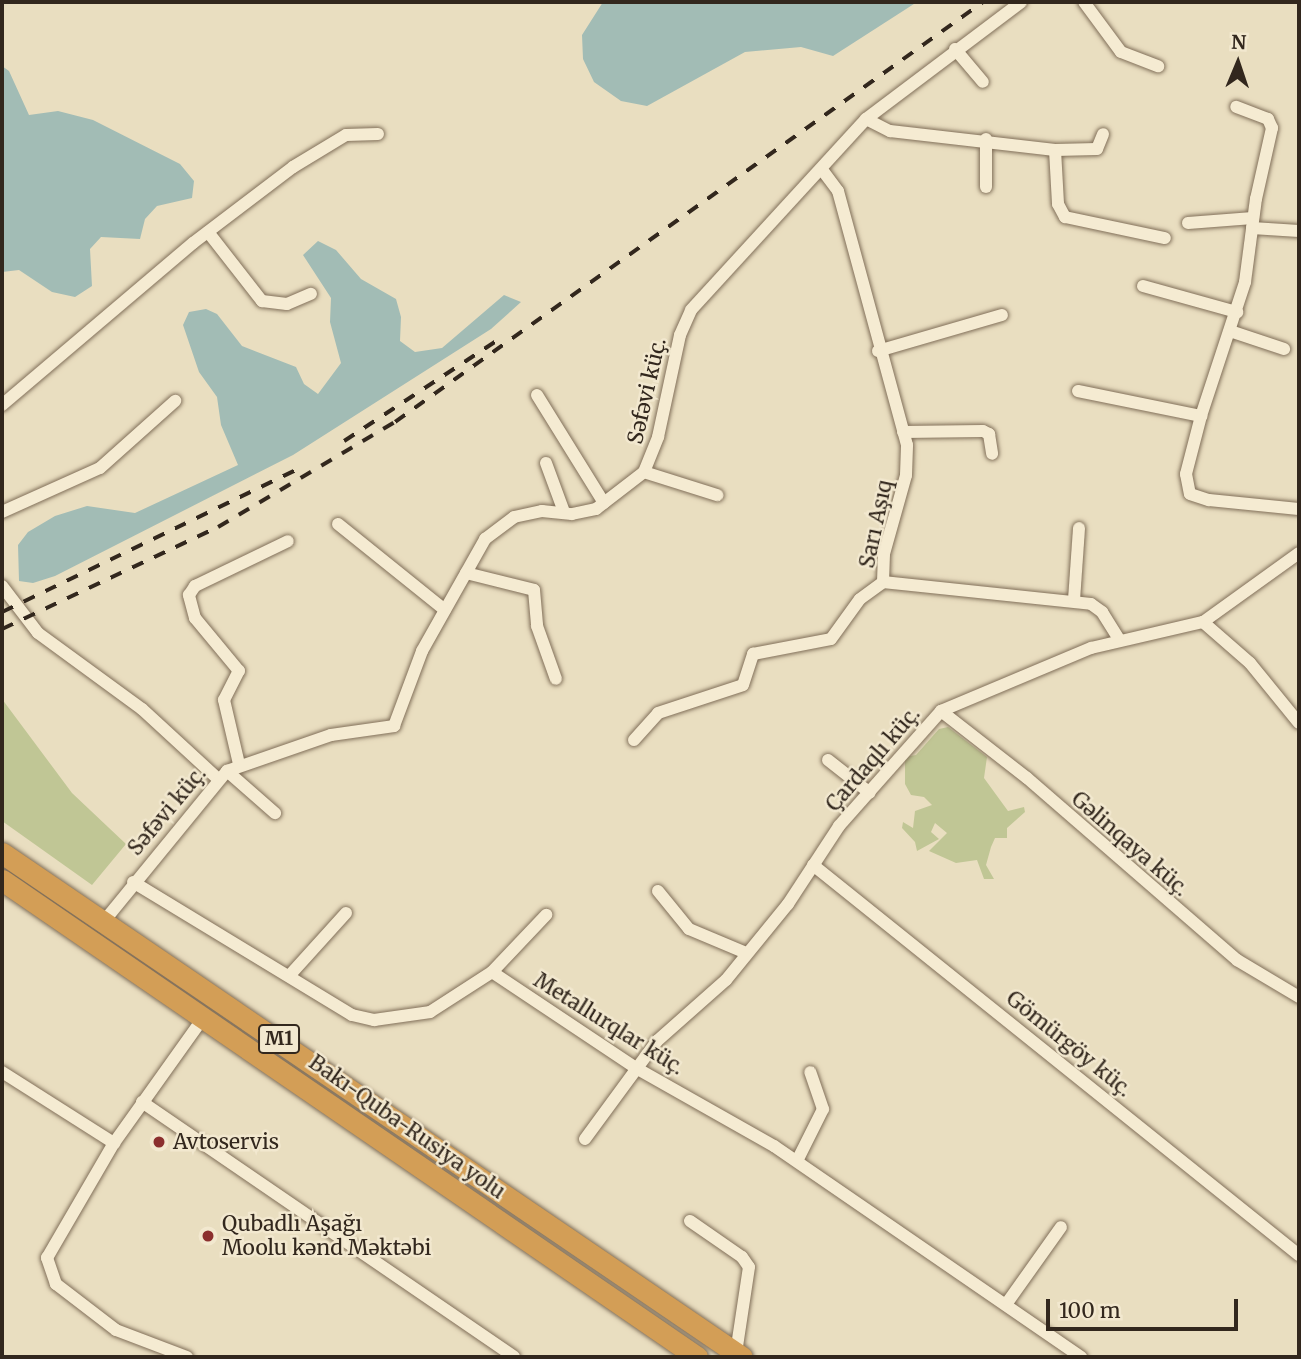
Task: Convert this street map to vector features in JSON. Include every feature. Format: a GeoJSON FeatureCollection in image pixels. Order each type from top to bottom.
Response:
{"type":"FeatureCollection","features":[{"type":"Feature","properties":{"kind":"highway","name":"Bakı-Quba-Rusiya yolu"},"geometry":{"type":"LineString","coordinates":[[2,853],[105,920],[739,1355]]}},
{"type":"Feature","properties":{"kind":"highway","name":"Bakı-Quba-Rusiya yolu"},"geometry":{"type":"LineString","coordinates":[[2,880],[697,1357]]}},
{"type":"Feature","properties":{"kind":"street","name":"Səfəvi küç."},"geometry":{"type":"LineString","coordinates":[[105,920],[133,882],[228,771],[331,735],[394,726],[413,670],[466,573],[498,526],[542,511],[584,513],[604,503],[644,472],[659,437],[680,335],[691,310],[866,119],[955,49],[1021,2]]}},
{"type":"Feature","properties":{"kind":"street"},"geometry":{"type":"LineString","coordinates":[[1084,2],[1121,52],[1158,66]]}},
{"type":"Feature","properties":{"kind":"street"},"geometry":{"type":"LineString","coordinates":[[955,49],[983,82]]}},
{"type":"Feature","properties":{"kind":"street"},"geometry":{"type":"LineString","coordinates":[[1236,107],[1268,120],[1272,128],[1237,312],[1200,416],[1186,474],[1190,494],[1209,500],[1299,509]]}},
{"type":"Feature","properties":{"kind":"street"},"geometry":{"type":"LineString","coordinates":[[866,119],[890,131],[986,139],[1055,150],[1097,149],[1103,134]]}},
{"type":"Feature","properties":{"kind":"street"},"geometry":{"type":"LineString","coordinates":[[2,405],[208,232],[293,167],[346,135],[378,134]]}},
{"type":"Feature","properties":{"kind":"street"},"geometry":{"type":"LineString","coordinates":[[986,139],[986,187]]}},
{"type":"Feature","properties":{"kind":"street"},"geometry":{"type":"LineString","coordinates":[[1055,150],[1058,204],[1065,217],[1165,238]]}},
{"type":"Feature","properties":{"kind":"street","name":"Sarı Aşıq"},"geometry":{"type":"LineString","coordinates":[[634,740],[658,713],[743,685],[753,654],[831,639],[860,599],[883,582],[884,554],[906,475],[903,432],[878,351],[838,191],[822,170]]}},
{"type":"Feature","properties":{"kind":"street"},"geometry":{"type":"LineString","coordinates":[[1188,223],[1252,223],[1299,232]]}},
{"type":"Feature","properties":{"kind":"street"},"geometry":{"type":"LineString","coordinates":[[208,232],[262,301],[287,304],[311,294]]}},
{"type":"Feature","properties":{"kind":"street"},"geometry":{"type":"LineString","coordinates":[[1143,286],[1237,312]]}},
{"type":"Feature","properties":{"kind":"street"},"geometry":{"type":"LineString","coordinates":[[878,351],[1002,315]]}},
{"type":"Feature","properties":{"kind":"street"},"geometry":{"type":"LineString","coordinates":[[1230,331],[1284,349]]}},
{"type":"Feature","properties":{"kind":"street"},"geometry":{"type":"LineString","coordinates":[[1077,391],[1200,416]]}},
{"type":"Feature","properties":{"kind":"street"},"geometry":{"type":"LineString","coordinates":[[537,395],[604,503]]}},
{"type":"Feature","properties":{"kind":"street"},"geometry":{"type":"LineString","coordinates":[[2,512],[100,468],[175,401]]}},
{"type":"Feature","properties":{"kind":"street"},"geometry":{"type":"LineString","coordinates":[[903,432],[984,431],[989,434],[992,454]]}},
{"type":"Feature","properties":{"kind":"street"},"geometry":{"type":"LineString","coordinates":[[545,463],[564,512]]}},
{"type":"Feature","properties":{"kind":"street"},"geometry":{"type":"LineString","coordinates":[[644,472],[717,495]]}},
{"type":"Feature","properties":{"kind":"street"},"geometry":{"type":"LineString","coordinates":[[338,524],[445,610]]}},
{"type":"Feature","properties":{"kind":"street"},"geometry":{"type":"LineString","coordinates":[[1073,600],[1079,528]]}},
{"type":"Feature","properties":{"kind":"street"},"geometry":{"type":"LineString","coordinates":[[228,771],[224,700],[239,671],[195,618],[189,594],[194,586],[288,541]]}},
{"type":"Feature","properties":{"kind":"street","name":"Çardaqlı küç."},"geometry":{"type":"LineString","coordinates":[[585,1139],[657,1041],[726,980],[789,904],[839,826],[941,712],[1119,639],[1203,622],[1299,553]]}},
{"type":"Feature","properties":{"kind":"street"},"geometry":{"type":"LineString","coordinates":[[466,573],[534,590],[537,626],[556,679]]}},
{"type":"Feature","properties":{"kind":"street"},"geometry":{"type":"LineString","coordinates":[[883,582],[1073,600],[1102,612],[1119,639]]}},
{"type":"Feature","properties":{"kind":"street"},"geometry":{"type":"LineString","coordinates":[[2,586],[38,633],[228,771],[275,813]]}},
{"type":"Feature","properties":{"kind":"street"},"geometry":{"type":"LineString","coordinates":[[1203,622],[1250,663],[1299,723]]}},
{"type":"Feature","properties":{"kind":"street","name":"Gəlinqaya küç."},"geometry":{"type":"LineString","coordinates":[[941,712],[1027,778],[1237,960],[1297,991]]}},
{"type":"Feature","properties":{"kind":"street"},"geometry":{"type":"LineString","coordinates":[[828,760],[870,793]]}},
{"type":"Feature","properties":{"kind":"street","name":"Gömürgöy küç."},"geometry":{"type":"LineString","coordinates":[[813,865],[1299,1255]]}},
{"type":"Feature","properties":{"kind":"street"},"geometry":{"type":"LineString","coordinates":[[133,882],[289,976],[335,1009],[374,1020],[430,1012],[492,972],[546,915]]}},
{"type":"Feature","properties":{"kind":"street"},"geometry":{"type":"LineString","coordinates":[[658,891],[690,929],[746,953]]}},
{"type":"Feature","properties":{"kind":"street"},"geometry":{"type":"LineString","coordinates":[[289,976],[307,951],[346,914]]}},
{"type":"Feature","properties":{"kind":"street","name":"Metallurqlar küç."},"geometry":{"type":"LineString","coordinates":[[492,972],[636,1068],[797,1161],[1007,1303],[1081,1357]]}},
{"type":"Feature","properties":{"kind":"street"},"geometry":{"type":"LineString","coordinates":[[187,1357],[116,1330],[65,1292],[47,1266],[52,1244],[114,1143],[204,1017]]}},
{"type":"Feature","properties":{"kind":"street"},"geometry":{"type":"LineString","coordinates":[[2,1072],[114,1143]]}},
{"type":"Feature","properties":{"kind":"street"},"geometry":{"type":"LineString","coordinates":[[797,1161],[823,1109],[810,1072]]}},
{"type":"Feature","properties":{"kind":"street"},"geometry":{"type":"LineString","coordinates":[[142,1102],[514,1357]]}},
{"type":"Feature","properties":{"kind":"street"},"geometry":{"type":"LineString","coordinates":[[690,1221],[742,1257],[749,1267],[739,1355]]}},
{"type":"Feature","properties":{"kind":"street"},"geometry":{"type":"LineString","coordinates":[[1007,1303],[1061,1227]]}},
{"type":"Feature","properties":{"kind":"green space"},"geometry":{"type":"Polygon","coordinates":[[[2,699],[72,793],[126,844],[92,885],[2,821],[2,699]]]}},
{"type":"Feature","properties":{"kind":"green space"},"geometry":{"type":"Polygon","coordinates":[[[948,727],[987,757],[984,778],[1008,811],[1024,807],[1025,812],[1007,828],[1007,838],[995,838],[991,847],[986,865],[994,879],[984,879],[977,860],[956,863],[929,851],[947,833],[935,823],[931,832],[939,839],[917,851],[915,842],[902,828],[903,822],[913,828],[915,811],[932,805],[924,797],[911,795],[905,784],[905,757],[916,755],[939,729],[948,727]]]}},
{"type":"Feature","properties":{"kind":"water"},"geometry":{"type":"Polygon","coordinates":[[[603,2],[917,2],[833,56],[801,47],[745,52],[647,106],[621,101],[594,82],[583,59],[582,35],[603,2]]]}},
{"type":"Feature","properties":{"kind":"water"},"geometry":{"type":"Polygon","coordinates":[[[2,66],[9,71],[29,115],[58,111],[93,120],[180,164],[194,181],[192,198],[157,206],[145,219],[140,239],[101,237],[90,249],[92,286],[75,297],[52,292],[19,270],[2,272],[2,66]]]}},
{"type":"Feature","properties":{"kind":"water"},"geometry":{"type":"Polygon","coordinates":[[[318,241],[336,250],[361,279],[396,299],[401,317],[400,341],[415,352],[442,348],[504,295],[521,302],[491,329],[293,455],[55,576],[33,583],[19,581],[18,545],[28,532],[55,516],[87,506],[135,513],[238,465],[221,425],[217,397],[199,372],[183,325],[189,312],[206,309],[217,314],[242,346],[296,367],[304,384],[318,394],[341,363],[330,322],[331,298],[303,255],[318,241]]]}},
{"type":"Feature","properties":{"kind":"railway"},"geometry":{"type":"LineString","coordinates":[[2,629],[218,527],[395,422],[983,2]]}},
{"type":"Feature","properties":{"kind":"railway"},"geometry":{"type":"LineString","coordinates":[[344,441],[496,341]]}},
{"type":"Feature","properties":{"kind":"railway"},"geometry":{"type":"LineString","coordinates":[[2,612],[296,470]]}},
{"type":"Feature","properties":{"kind":"place","name":"Avtoservis"},"geometry":{"type":"Point","coordinates":[159,1142]}},
{"type":"Feature","properties":{"kind":"place","name":"Qubadlı Aşağı Moolu kənd Məktəbi"},"geometry":{"type":"Point","coordinates":[208,1236]}}]}
